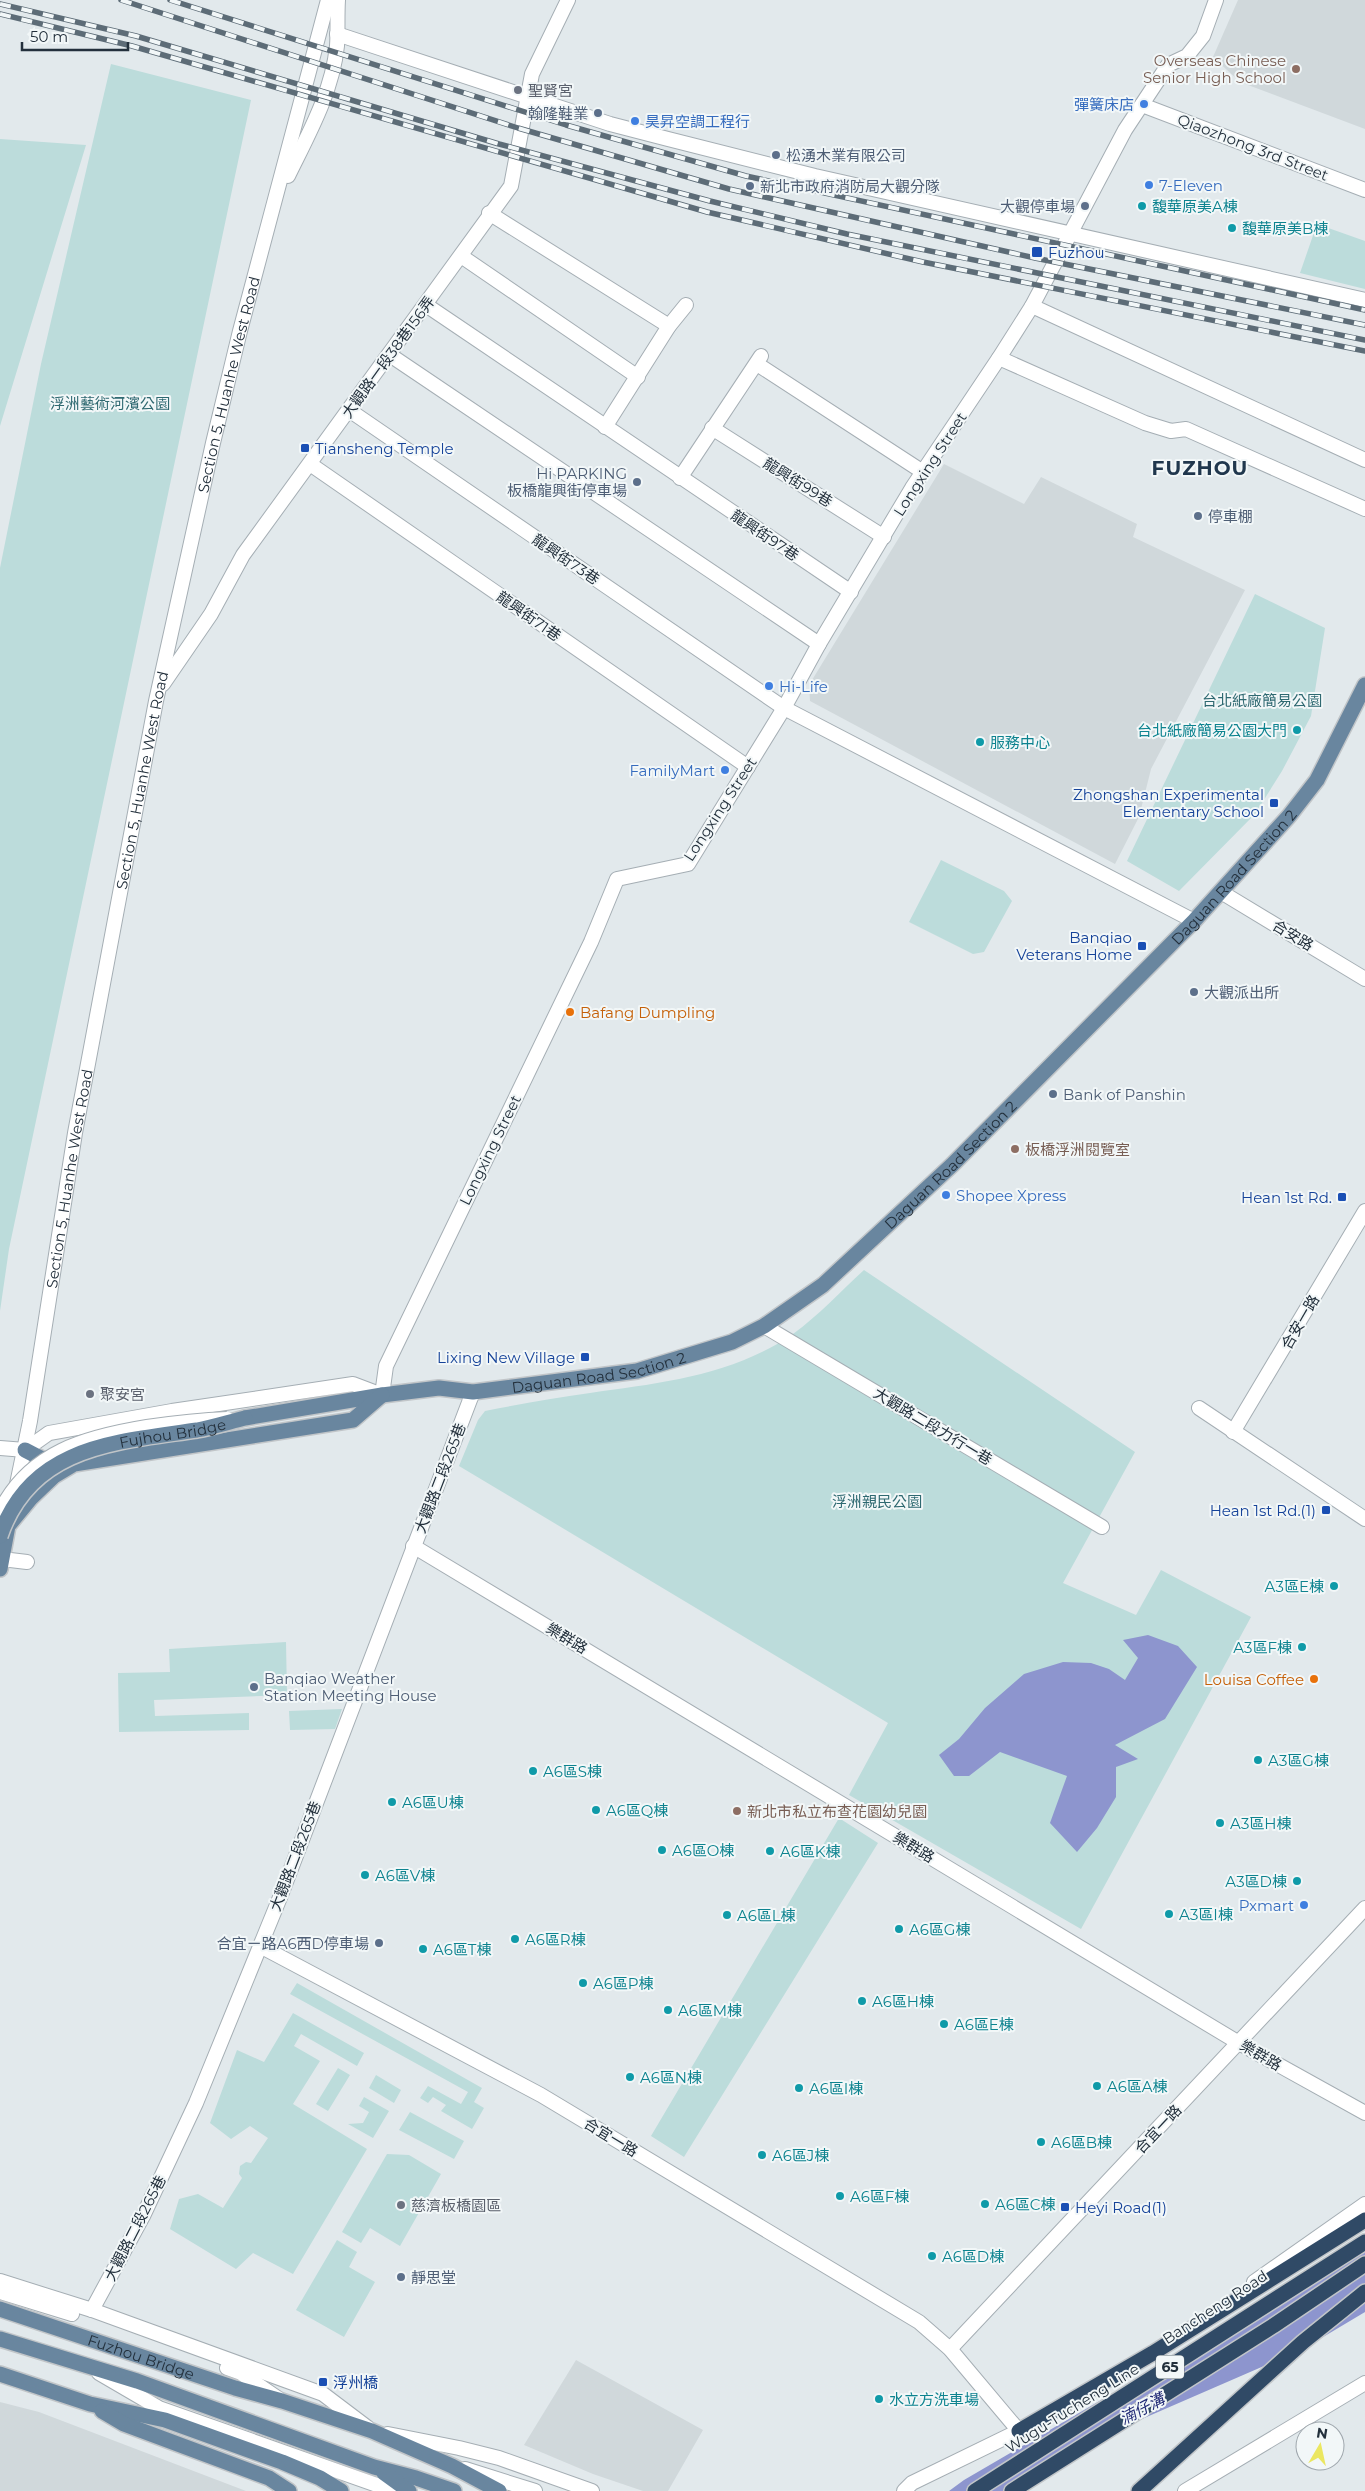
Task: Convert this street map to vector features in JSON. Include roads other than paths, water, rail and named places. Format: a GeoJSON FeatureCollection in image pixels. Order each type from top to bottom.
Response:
{"type":"FeatureCollection","features":[{"type":"Feature","properties":{"kind":"highway"},"geometry":{"type":"LineString","coordinates":[[1019,2431],[1154,2353],[1365,2220]]}},
{"type":"Feature","properties":{"kind":"highway","name":"Wugu-Tucheng Line"},"geometry":{"type":"LineString","coordinates":[[975,2491],[1365,2242]]}},
{"type":"Feature","properties":{"kind":"highway","name":"65"},"geometry":{"type":"LineString","coordinates":[[1012,2491],[1273,2326],[1365,2264]]}},
{"type":"Feature","properties":{"kind":"highway"},"geometry":{"type":"LineString","coordinates":[[1139,2491],[1303,2342],[1365,2292]]}},
{"type":"Feature","properties":{"kind":"main road","name":"Daguan Road Section 2"},"geometry":{"type":"LineString","coordinates":[[382,1395],[439,1388],[473,1392],[637,1371],[724,1345],[764,1326],[823,1285],[952,1165],[1222,892],[1289,816],[1317,780],[1365,685]]}},
{"type":"Feature","properties":{"kind":"main road"},"geometry":{"type":"LineString","coordinates":[[25,1450],[46,1461],[74,1464],[353,1420],[382,1395]]}},
{"type":"Feature","properties":{"kind":"main road","name":"Fujhou Bridge"},"geometry":{"type":"LineString","coordinates":[[4,1531],[4,1522],[28,1488],[51,1468],[84,1450],[128,1439],[199,1430],[246,1418],[382,1395]]}},
{"type":"Feature","properties":{"kind":"main road"},"geometry":{"type":"LineString","coordinates":[[4,1531],[31,1498],[54,1476],[74,1464]]}},
{"type":"Feature","properties":{"kind":"main road","name":"Section 5, Huanhe West Road"},"geometry":{"type":"LineString","coordinates":[[1,1564],[4,1531]]}},
{"type":"Feature","properties":{"kind":"main road","name":"Fuzhou Bridge"},"geometry":{"type":"LineString","coordinates":[[0,2309],[235,2388],[282,2401],[372,2431],[496,2486]]}},
{"type":"Feature","properties":{"kind":"main road","name":"Fuzhou Bridge"},"geometry":{"type":"LineString","coordinates":[[0,2339],[137,2381],[374,2467]]}},
{"type":"Feature","properties":{"kind":"main road"},"geometry":{"type":"LineString","coordinates":[[0,2374],[90,2404],[165,2420],[192,2432],[282,2462],[320,2478],[341,2491]]}},
{"type":"Feature","properties":{"kind":"main road"},"geometry":{"type":"LineString","coordinates":[[90,2404],[124,2424],[268,2478],[289,2491]]}},
{"type":"Feature","properties":{"kind":"main road"},"geometry":{"type":"LineString","coordinates":[[168,2440],[172,2431],[192,2432]]}},
{"type":"Feature","properties":{"kind":"main road"},"geometry":{"type":"LineString","coordinates":[[374,2467],[409,2491]]}},
{"type":"Feature","properties":{"kind":"main road"},"geometry":{"type":"LineString","coordinates":[[374,2467],[416,2478],[454,2491]]}},
{"type":"Feature","properties":{"kind":"street","name":"Section 5, Huanhe West Road"},"geometry":{"type":"LineString","coordinates":[[4,1531],[25,1450],[75,1134],[158,692],[213,442],[240,331],[276,202],[328,0]]}},
{"type":"Feature","properties":{"kind":"street"},"geometry":{"type":"LineString","coordinates":[[276,202],[322,104],[331,77],[337,34],[338,0]]}},
{"type":"Feature","properties":{"kind":"street","name":"大觀路一段38巷156弄"},"geometry":{"type":"LineString","coordinates":[[158,692],[211,614],[243,555],[426,305],[489,213],[511,186],[532,74],[568,0]]}},
{"type":"Feature","properties":{"kind":"street","name":"Longxing Street"},"geometry":{"type":"LineString","coordinates":[[382,1395],[386,1366],[591,942],[617,879],[688,864],[784,708],[819,644],[923,472],[1032,306],[1125,130],[1168,64],[1187,56],[1203,36],[1216,0]]}},
{"type":"Feature","properties":{"kind":"street"},"geometry":{"type":"LineString","coordinates":[[337,34],[610,124],[677,142],[1070,234],[1365,300]]}},
{"type":"Feature","properties":{"kind":"street","name":"Qiaozhong 3rd Street"},"geometry":{"type":"LineString","coordinates":[[1142,105],[1365,190]]}},
{"type":"Feature","properties":{"kind":"street"},"geometry":{"type":"LineString","coordinates":[[489,213],[669,326]]}},
{"type":"Feature","properties":{"kind":"street"},"geometry":{"type":"LineString","coordinates":[[461,256],[638,377]]}},
{"type":"Feature","properties":{"kind":"street","name":"龍興街97巷"},"geometry":{"type":"LineString","coordinates":[[426,305],[851,592]]}},
{"type":"Feature","properties":{"kind":"street"},"geometry":{"type":"LineString","coordinates":[[604,427],[638,377],[669,326],[686,305]]}},
{"type":"Feature","properties":{"kind":"street"},"geometry":{"type":"LineString","coordinates":[[1032,306],[1365,460]]}},
{"type":"Feature","properties":{"kind":"street"},"geometry":{"type":"LineString","coordinates":[[390,355],[819,644]]}},
{"type":"Feature","properties":{"kind":"street"},"geometry":{"type":"LineString","coordinates":[[999,358],[1145,423],[1171,432],[1186,429],[1365,509]]}},
{"type":"Feature","properties":{"kind":"street"},"geometry":{"type":"LineString","coordinates":[[680,478],[759,360],[923,472]]}},
{"type":"Feature","properties":{"kind":"street","name":"龍興街73巷"},"geometry":{"type":"LineString","coordinates":[[349,410],[784,708],[1194,921]]}},
{"type":"Feature","properties":{"kind":"street","name":"龍興街99巷"},"geometry":{"type":"LineString","coordinates":[[712,428],[884,537]]}},
{"type":"Feature","properties":{"kind":"street","name":"龍興街71巷"},"geometry":{"type":"LineString","coordinates":[[310,464],[748,767]]}},
{"type":"Feature","properties":{"kind":"street","name":"合安路"},"geometry":{"type":"LineString","coordinates":[[1222,892],[1365,979]]}},
{"type":"Feature","properties":{"kind":"street","name":"合安一路"},"geometry":{"type":"LineString","coordinates":[[1233,1432],[1365,1211]]}},
{"type":"Feature","properties":{"kind":"street","name":"大觀路二段力行一巷"},"geometry":{"type":"LineString","coordinates":[[764,1326],[1102,1527]]}},
{"type":"Feature","properties":{"kind":"street"},"geometry":{"type":"LineString","coordinates":[[0,1448],[25,1450],[50,1433],[172,1411],[354,1384],[382,1395]]}},
{"type":"Feature","properties":{"kind":"street","name":"大觀路二段265巷"},"geometry":{"type":"LineString","coordinates":[[92,2310],[142,2216],[196,2103],[260,1946],[473,1392]]}},
{"type":"Feature","properties":{"kind":"street"},"geometry":{"type":"LineString","coordinates":[[1199,1408],[1365,1518]]}},
{"type":"Feature","properties":{"kind":"street"},"geometry":{"type":"LineString","coordinates":[[0,1512],[24,1478],[48,1457],[72,1444],[100,1435],[170,1424],[197,1420],[246,1418]]}},
{"type":"Feature","properties":{"kind":"street","name":"樂群路"},"geometry":{"type":"LineString","coordinates":[[413,1546],[1239,2043],[1365,2113]]}},
{"type":"Feature","properties":{"kind":"street"},"geometry":{"type":"LineString","coordinates":[[1,1564],[27,1562]]}},
{"type":"Feature","properties":{"kind":"street","name":"合宜一路"},"geometry":{"type":"LineString","coordinates":[[950,2349],[1365,1908]]}},
{"type":"Feature","properties":{"kind":"street","name":"合宜一路"},"geometry":{"type":"LineString","coordinates":[[260,1946],[542,2095],[920,2322],[950,2349],[1019,2431]]}},
{"type":"Feature","properties":{"kind":"street","name":"Bancheng Road"},"geometry":{"type":"LineString","coordinates":[[896,2491],[908,2487],[1019,2431],[1115,2373],[1252,2283],[1365,2204]]}},
{"type":"Feature","properties":{"kind":"street"},"geometry":{"type":"LineString","coordinates":[[0,2281],[92,2310],[323,2394],[372,2431],[499,2458],[592,2491]]}},
{"type":"Feature","properties":{"kind":"street"},"geometry":{"type":"LineString","coordinates":[[0,2292],[90,2319],[241,2372],[282,2401]]}},
{"type":"Feature","properties":{"kind":"street"},"geometry":{"type":"LineString","coordinates":[[88,2367],[160,2408],[394,2491]]}},
{"type":"Feature","properties":{"kind":"street"},"geometry":{"type":"LineString","coordinates":[[1185,2491],[1365,2382]]}},
{"type":"Feature","properties":{"kind":"street"},"geometry":{"type":"LineString","coordinates":[[496,2486],[535,2491]]}},
{"type":"Feature","properties":{"kind":"water"},"geometry":{"type":"Polygon","coordinates":[[[1148,1635],[1178,1646],[1197,1667],[1165,1719],[1115,1745],[1138,1759],[1116,1767],[1116,1797],[1097,1828],[1077,1852],[1050,1823],[1067,1776],[1000,1752],[969,1776],[954,1776],[939,1755],[959,1739],[985,1708],[1024,1674],[1063,1662],[1091,1663],[1109,1669],[1125,1680],[1138,1658],[1123,1640],[1148,1635]]]}},
{"type":"Feature","properties":{"kind":"water","name":"湳仔溝"},"geometry":{"type":"Polygon","coordinates":[[[1365,2246],[1365,2312],[1303,2349],[1135,2422],[1027,2491],[949,2491],[964,2480],[1365,2246]]]}},
{"type":"Feature","properties":{"kind":"railway"},"geometry":{"type":"LineString","coordinates":[[121,0],[518,128],[729,189],[1035,258],[1365,325]]}},
{"type":"Feature","properties":{"kind":"railway"},"geometry":{"type":"LineString","coordinates":[[170,0],[566,125],[746,176],[1365,310]]}},
{"type":"Feature","properties":{"kind":"railway"},"geometry":{"type":"LineString","coordinates":[[0,4],[136,36],[499,144],[710,201],[847,234],[1365,340]]}},
{"type":"Feature","properties":{"kind":"railway"},"geometry":{"type":"LineString","coordinates":[[0,14],[132,46],[707,212],[923,262],[1365,351]]}},
{"type":"Feature","properties":{"kind":"place","name":"Overseas Chinese Senior High School"},"geometry":{"type":"Point","coordinates":[1296,69]}},
{"type":"Feature","properties":{"kind":"place","name":"聖賢宮"},"geometry":{"type":"Point","coordinates":[518,90]}},
{"type":"Feature","properties":{"kind":"place","name":"彈簧床店"},"geometry":{"type":"Point","coordinates":[1144,104]}},
{"type":"Feature","properties":{"kind":"place","name":"翰隆鞋業"},"geometry":{"type":"Point","coordinates":[598,113]}},
{"type":"Feature","properties":{"kind":"place","name":"昊昇空調工程行"},"geometry":{"type":"Point","coordinates":[635,121]}},
{"type":"Feature","properties":{"kind":"place","name":"松湧木業有限公司"},"geometry":{"type":"Point","coordinates":[776,155]}},
{"type":"Feature","properties":{"kind":"place","name":"7-Eleven"},"geometry":{"type":"Point","coordinates":[1149,185]}},
{"type":"Feature","properties":{"kind":"place","name":"新北市政府消防局大觀分隊"},"geometry":{"type":"Point","coordinates":[750,186]}},
{"type":"Feature","properties":{"kind":"place","name":"大觀停車場"},"geometry":{"type":"Point","coordinates":[1085,206]}},
{"type":"Feature","properties":{"kind":"place","name":"馥華原美A棟"},"geometry":{"type":"Point","coordinates":[1142,206]}},
{"type":"Feature","properties":{"kind":"place","name":"馥華原美B棟"},"geometry":{"type":"Point","coordinates":[1232,228]}},
{"type":"Feature","properties":{"kind":"place","name":"Fuzhou"},"geometry":{"type":"Point","coordinates":[1037,252]}},
{"type":"Feature","properties":{"kind":"place","name":"Tiansheng Temple"},"geometry":{"type":"Point","coordinates":[305,448]}},
{"type":"Feature","properties":{"kind":"place","name":"Hi PARKING 板橋龍興街停車場"},"geometry":{"type":"Point","coordinates":[637,482]}},
{"type":"Feature","properties":{"kind":"place","name":"停車棚"},"geometry":{"type":"Point","coordinates":[1198,516]}},
{"type":"Feature","properties":{"kind":"place","name":"Hi-Life"},"geometry":{"type":"Point","coordinates":[769,686]}},
{"type":"Feature","properties":{"kind":"place","name":"台北紙廠簡易公園大門"},"geometry":{"type":"Point","coordinates":[1297,730]}},
{"type":"Feature","properties":{"kind":"place","name":"服務中心"},"geometry":{"type":"Point","coordinates":[980,742]}},
{"type":"Feature","properties":{"kind":"place","name":"FamilyMart"},"geometry":{"type":"Point","coordinates":[725,770]}},
{"type":"Feature","properties":{"kind":"place","name":"Zhongshan Experimental Elementary School"},"geometry":{"type":"Point","coordinates":[1274,803]}},
{"type":"Feature","properties":{"kind":"place","name":"Banqiao Veterans Home"},"geometry":{"type":"Point","coordinates":[1142,946]}},
{"type":"Feature","properties":{"kind":"place","name":"大觀派出所"},"geometry":{"type":"Point","coordinates":[1194,992]}},
{"type":"Feature","properties":{"kind":"place","name":"Bafang Dumpling"},"geometry":{"type":"Point","coordinates":[570,1012]}},
{"type":"Feature","properties":{"kind":"place","name":"Bank of Panshin"},"geometry":{"type":"Point","coordinates":[1053,1094]}},
{"type":"Feature","properties":{"kind":"place","name":"板橋浮洲閱覽室"},"geometry":{"type":"Point","coordinates":[1015,1149]}},
{"type":"Feature","properties":{"kind":"place","name":"Shopee Xpress"},"geometry":{"type":"Point","coordinates":[946,1195]}},
{"type":"Feature","properties":{"kind":"place","name":"Hean 1st Rd."},"geometry":{"type":"Point","coordinates":[1342,1197]}},
{"type":"Feature","properties":{"kind":"place","name":"Lixing New Village"},"geometry":{"type":"Point","coordinates":[585,1357]}},
{"type":"Feature","properties":{"kind":"place","name":"聚安宮"},"geometry":{"type":"Point","coordinates":[90,1394]}},
{"type":"Feature","properties":{"kind":"place","name":"Hean 1st Rd.(1)"},"geometry":{"type":"Point","coordinates":[1326,1510]}},
{"type":"Feature","properties":{"kind":"place","name":"A3區E棟"},"geometry":{"type":"Point","coordinates":[1334,1586]}},
{"type":"Feature","properties":{"kind":"place","name":"A3區F棟"},"geometry":{"type":"Point","coordinates":[1302,1647]}},
{"type":"Feature","properties":{"kind":"place","name":"Louisa Coffee"},"geometry":{"type":"Point","coordinates":[1314,1679]}},
{"type":"Feature","properties":{"kind":"place","name":"Banqiao Weather Station Meeting House"},"geometry":{"type":"Point","coordinates":[254,1687]}},
{"type":"Feature","properties":{"kind":"place","name":"A3區G棟"},"geometry":{"type":"Point","coordinates":[1258,1760]}},
{"type":"Feature","properties":{"kind":"place","name":"A6區S棟"},"geometry":{"type":"Point","coordinates":[533,1771]}},
{"type":"Feature","properties":{"kind":"place","name":"A6區U棟"},"geometry":{"type":"Point","coordinates":[392,1802]}},
{"type":"Feature","properties":{"kind":"place","name":"A6區Q棟"},"geometry":{"type":"Point","coordinates":[596,1810]}},
{"type":"Feature","properties":{"kind":"place","name":"新北市私立布查花園幼兒園"},"geometry":{"type":"Point","coordinates":[737,1811]}},
{"type":"Feature","properties":{"kind":"place","name":"A3區H棟"},"geometry":{"type":"Point","coordinates":[1220,1823]}},
{"type":"Feature","properties":{"kind":"place","name":"A6區O棟"},"geometry":{"type":"Point","coordinates":[662,1850]}},
{"type":"Feature","properties":{"kind":"place","name":"A6區K棟"},"geometry":{"type":"Point","coordinates":[770,1851]}},
{"type":"Feature","properties":{"kind":"place","name":"A6區V棟"},"geometry":{"type":"Point","coordinates":[365,1875]}},
{"type":"Feature","properties":{"kind":"place","name":"A3區D棟"},"geometry":{"type":"Point","coordinates":[1297,1881]}},
{"type":"Feature","properties":{"kind":"place","name":"Pxmart"},"geometry":{"type":"Point","coordinates":[1304,1905]}},
{"type":"Feature","properties":{"kind":"place","name":"A3區I棟"},"geometry":{"type":"Point","coordinates":[1169,1914]}},
{"type":"Feature","properties":{"kind":"place","name":"A6區L棟"},"geometry":{"type":"Point","coordinates":[727,1915]}},
{"type":"Feature","properties":{"kind":"place","name":"A6區G棟"},"geometry":{"type":"Point","coordinates":[899,1929]}},
{"type":"Feature","properties":{"kind":"place","name":"A6區R棟"},"geometry":{"type":"Point","coordinates":[515,1939]}},
{"type":"Feature","properties":{"kind":"place","name":"合宜ㄧ路A6西D停車場"},"geometry":{"type":"Point","coordinates":[379,1943]}},
{"type":"Feature","properties":{"kind":"place","name":"A6區T棟"},"geometry":{"type":"Point","coordinates":[423,1949]}},
{"type":"Feature","properties":{"kind":"place","name":"A6區P棟"},"geometry":{"type":"Point","coordinates":[583,1983]}},
{"type":"Feature","properties":{"kind":"place","name":"A6區H棟"},"geometry":{"type":"Point","coordinates":[862,2001]}},
{"type":"Feature","properties":{"kind":"place","name":"A6區M棟"},"geometry":{"type":"Point","coordinates":[668,2010]}},
{"type":"Feature","properties":{"kind":"place","name":"A6區E棟"},"geometry":{"type":"Point","coordinates":[944,2024]}},
{"type":"Feature","properties":{"kind":"place","name":"A6區N棟"},"geometry":{"type":"Point","coordinates":[630,2077]}},
{"type":"Feature","properties":{"kind":"place","name":"A6區A棟"},"geometry":{"type":"Point","coordinates":[1097,2086]}},
{"type":"Feature","properties":{"kind":"place","name":"A6區I棟"},"geometry":{"type":"Point","coordinates":[799,2088]}},
{"type":"Feature","properties":{"kind":"place","name":"A6區B棟"},"geometry":{"type":"Point","coordinates":[1041,2142]}},
{"type":"Feature","properties":{"kind":"place","name":"A6區J棟"},"geometry":{"type":"Point","coordinates":[762,2155]}},
{"type":"Feature","properties":{"kind":"place","name":"A6區F棟"},"geometry":{"type":"Point","coordinates":[840,2196]}},
{"type":"Feature","properties":{"kind":"place","name":"A6區C棟"},"geometry":{"type":"Point","coordinates":[985,2204]}},
{"type":"Feature","properties":{"kind":"place","name":"慈濟板橋園區"},"geometry":{"type":"Point","coordinates":[401,2205]}},
{"type":"Feature","properties":{"kind":"place","name":"Heyi Road(1)"},"geometry":{"type":"Point","coordinates":[1065,2207]}},
{"type":"Feature","properties":{"kind":"place","name":"A6區D棟"},"geometry":{"type":"Point","coordinates":[932,2256]}},
{"type":"Feature","properties":{"kind":"place","name":"靜思堂"},"geometry":{"type":"Point","coordinates":[401,2277]}},
{"type":"Feature","properties":{"kind":"place","name":"浮州橋"},"geometry":{"type":"Point","coordinates":[323,2382]}},
{"type":"Feature","properties":{"kind":"place","name":"水立方洗車場"},"geometry":{"type":"Point","coordinates":[879,2399]}},
{"type":"Feature","properties":{"kind":"district","name":"FUZHOU"},"geometry":{"type":"Point","coordinates":[1200,468]}},
{"type":"Feature","properties":{"kind":"park label","name":"浮洲藝術河濱公園"},"geometry":{"type":"Point","coordinates":[110,403]}},
{"type":"Feature","properties":{"kind":"park label","name":"台北紙廠簡易公園"},"geometry":{"type":"Point","coordinates":[1262,700]}},
{"type":"Feature","properties":{"kind":"park label","name":"浮洲親民公園"},"geometry":{"type":"Point","coordinates":[877,1501]}}]}
